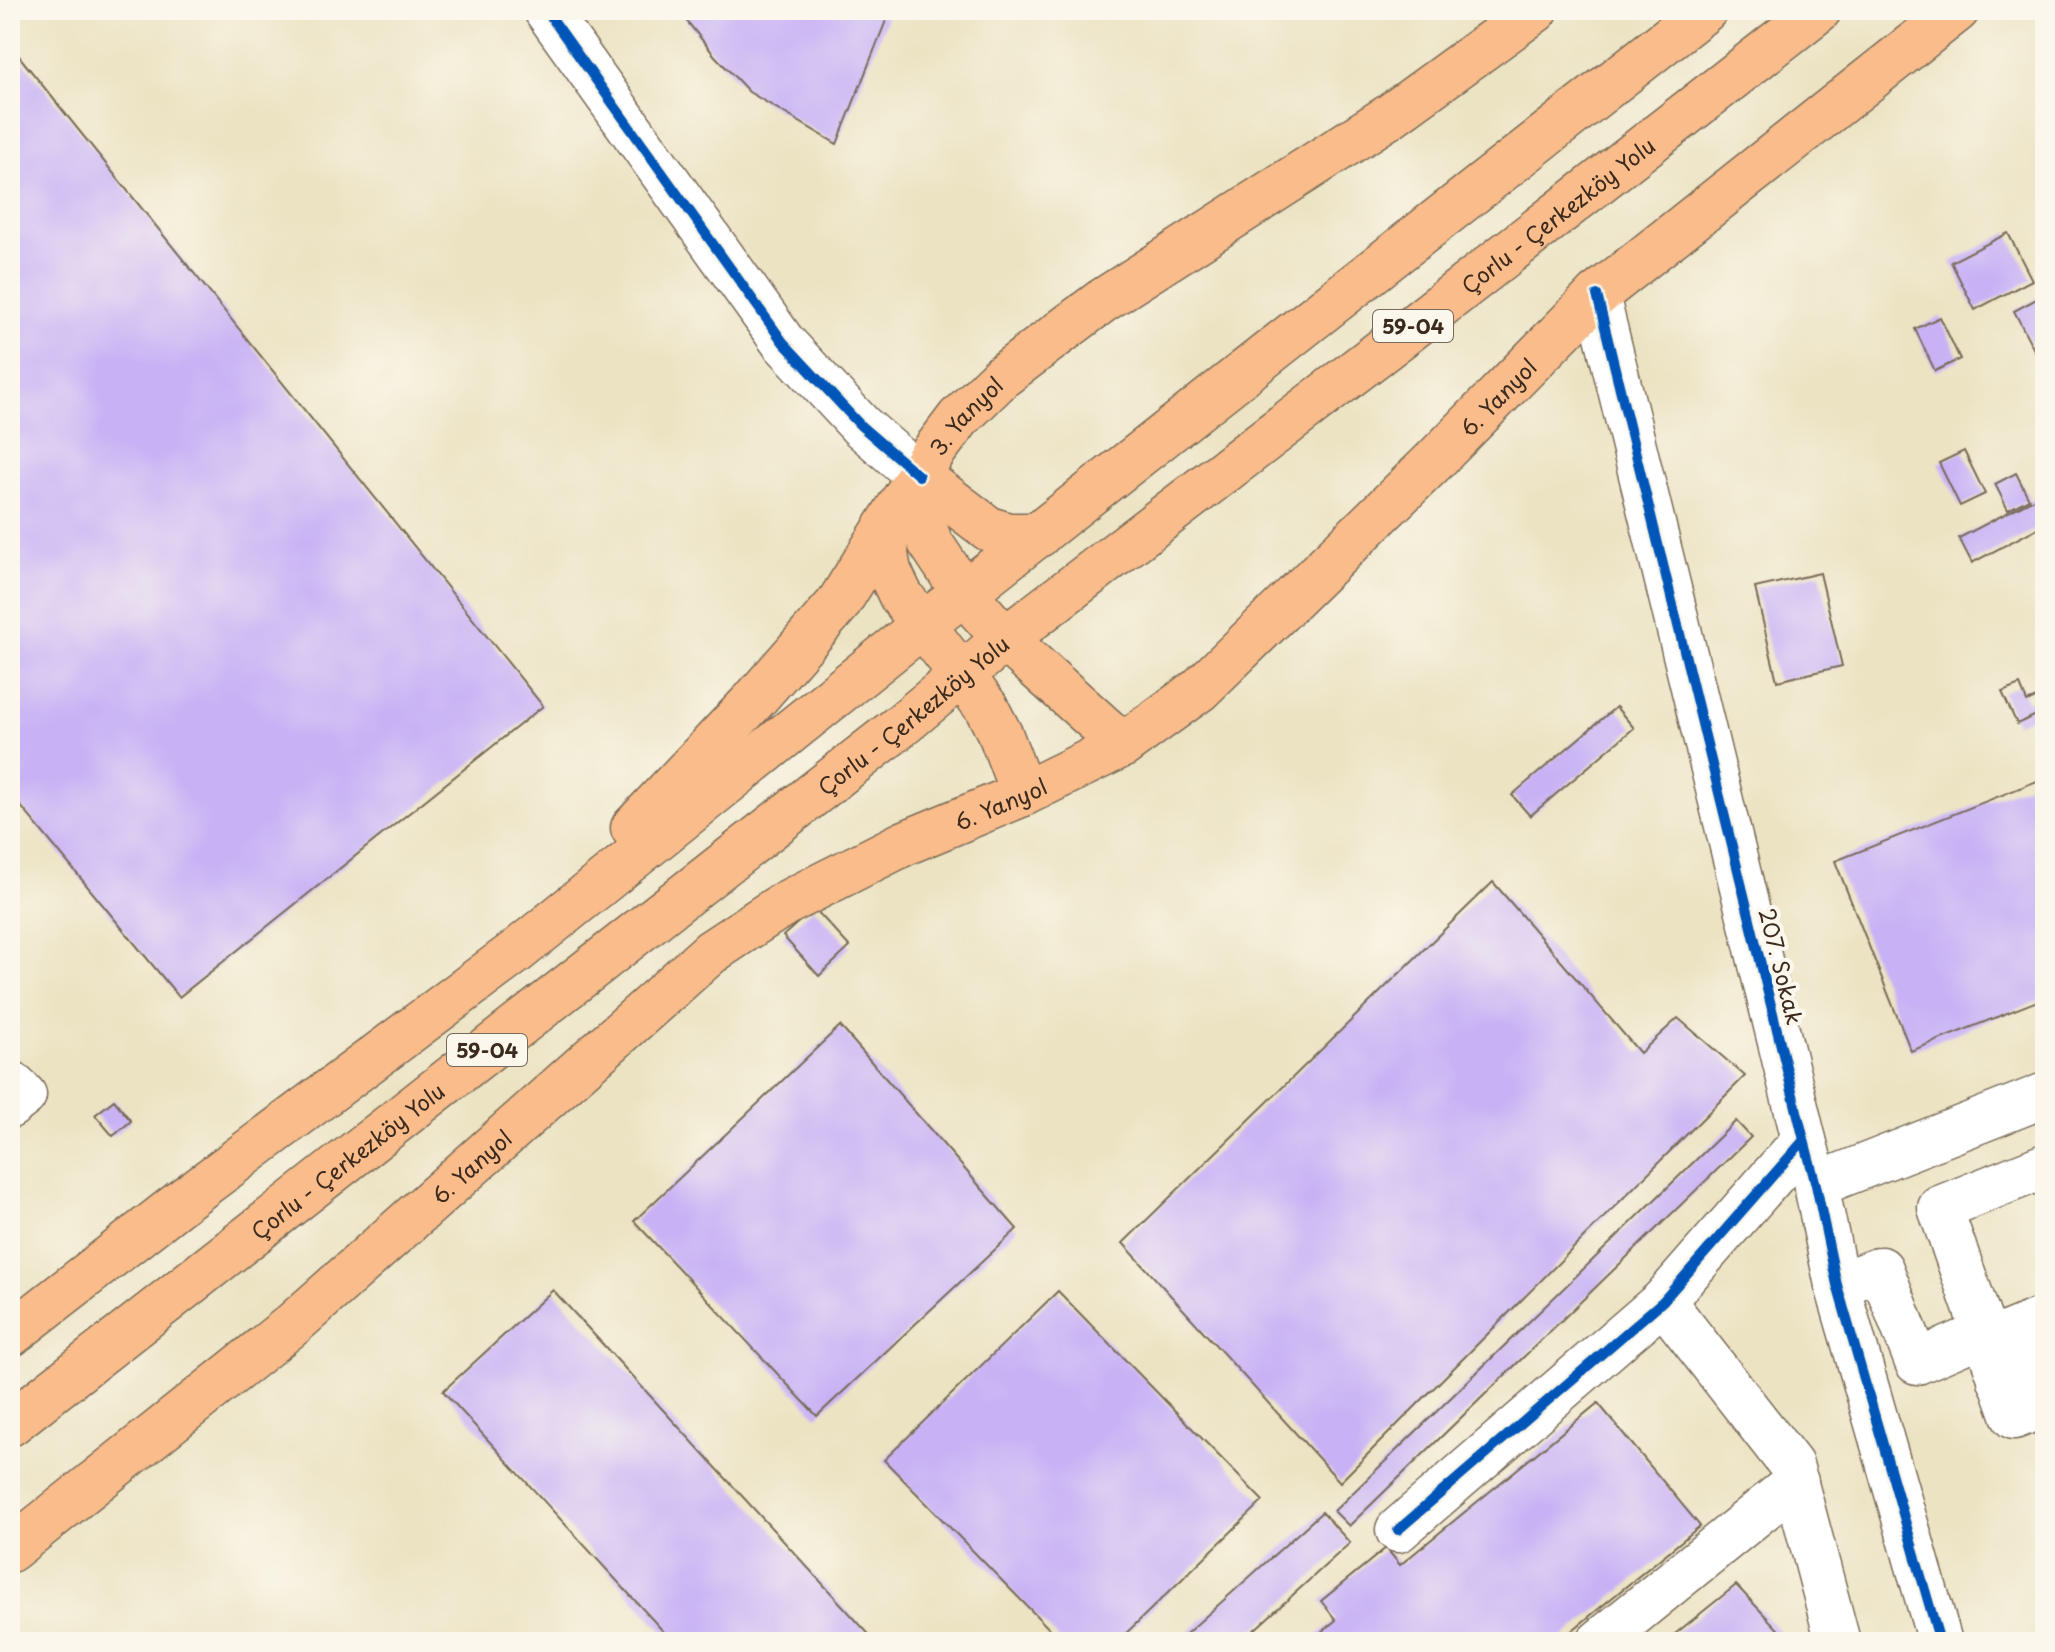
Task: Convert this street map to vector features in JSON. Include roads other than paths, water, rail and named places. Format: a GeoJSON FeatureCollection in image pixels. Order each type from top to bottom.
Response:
{"type":"FeatureCollection","features":[{"type":"Feature","properties":{"kind":"main road","name":"3. Yanyol"},"geometry":{"type":"LineString","coordinates":[[517,951],[756,698],[838,604],[934,451],[959,418],[1001,377],[1102,301],[1390,116],[1536,10]]}},
{"type":"Feature","properties":{"kind":"main road","name":"59-04"},"geometry":{"type":"LineString","coordinates":[[10,1335],[181,1202],[517,951],[923,625],[1705,10]]}},
{"type":"Feature","properties":{"kind":"main road","name":"Çorlu - Çerkezköy Yolu"},"geometry":{"type":"LineString","coordinates":[[10,1424],[898,728],[1005,639],[1400,337],[1819,10]]}},
{"type":"Feature","properties":{"kind":"main road","name":"6. Yanyol"},"geometry":{"type":"LineString","coordinates":[[10,1550],[292,1325],[711,952],[784,904],[865,863],[1023,794],[1123,745],[1199,690],[1435,460],[1597,295],[1957,10]]}},
{"type":"Feature","properties":{"kind":"main road"},"geometry":{"type":"LineString","coordinates":[[919,476],[989,529],[1008,535],[1039,535]]}},
{"type":"Feature","properties":{"kind":"main road"},"geometry":{"type":"LineString","coordinates":[[919,476],[920,514],[930,542],[964,593],[1005,639],[1123,745]]}},
{"type":"Feature","properties":{"kind":"main road"},"geometry":{"type":"LineString","coordinates":[[888,526],[886,554],[889,571],[901,596],[986,707],[1001,736],[1023,794]]}},
{"type":"Feature","properties":{"kind":"street"},"geometry":{"type":"LineString","coordinates":[[546,10],[783,342],[861,426],[919,476]]}},
{"type":"Feature","properties":{"kind":"street","name":"207. Sokak"},"geometry":{"type":"LineString","coordinates":[[1597,295],[1816,1185],[1837,1285],[1940,1642]]}},
{"type":"Feature","properties":{"kind":"street"},"geometry":{"type":"LineString","coordinates":[[10,1082],[24,1095],[10,1106]]}},
{"type":"Feature","properties":{"kind":"street"},"geometry":{"type":"LineString","coordinates":[[1816,1185],[2045,1095]]}},
{"type":"Feature","properties":{"kind":"street"},"geometry":{"type":"LineString","coordinates":[[1398,1530],[1663,1301],[1804,1140]]}},
{"type":"Feature","properties":{"kind":"street"},"geometry":{"type":"LineString","coordinates":[[2045,1166],[1940,1208],[2014,1417],[2045,1405]]}},
{"type":"Feature","properties":{"kind":"street"},"geometry":{"type":"LineString","coordinates":[[1837,1285],[1881,1269],[1917,1362],[1990,1351],[2045,1362]]}},
{"type":"Feature","properties":{"kind":"street"},"geometry":{"type":"LineString","coordinates":[[1663,1301],[1791,1465],[1838,1642]]}},
{"type":"Feature","properties":{"kind":"street"},"geometry":{"type":"LineString","coordinates":[[1990,1351],[2045,1318]]}},
{"type":"Feature","properties":{"kind":"street"},"geometry":{"type":"LineString","coordinates":[[1599,1642],[1796,1482]]}}]}
